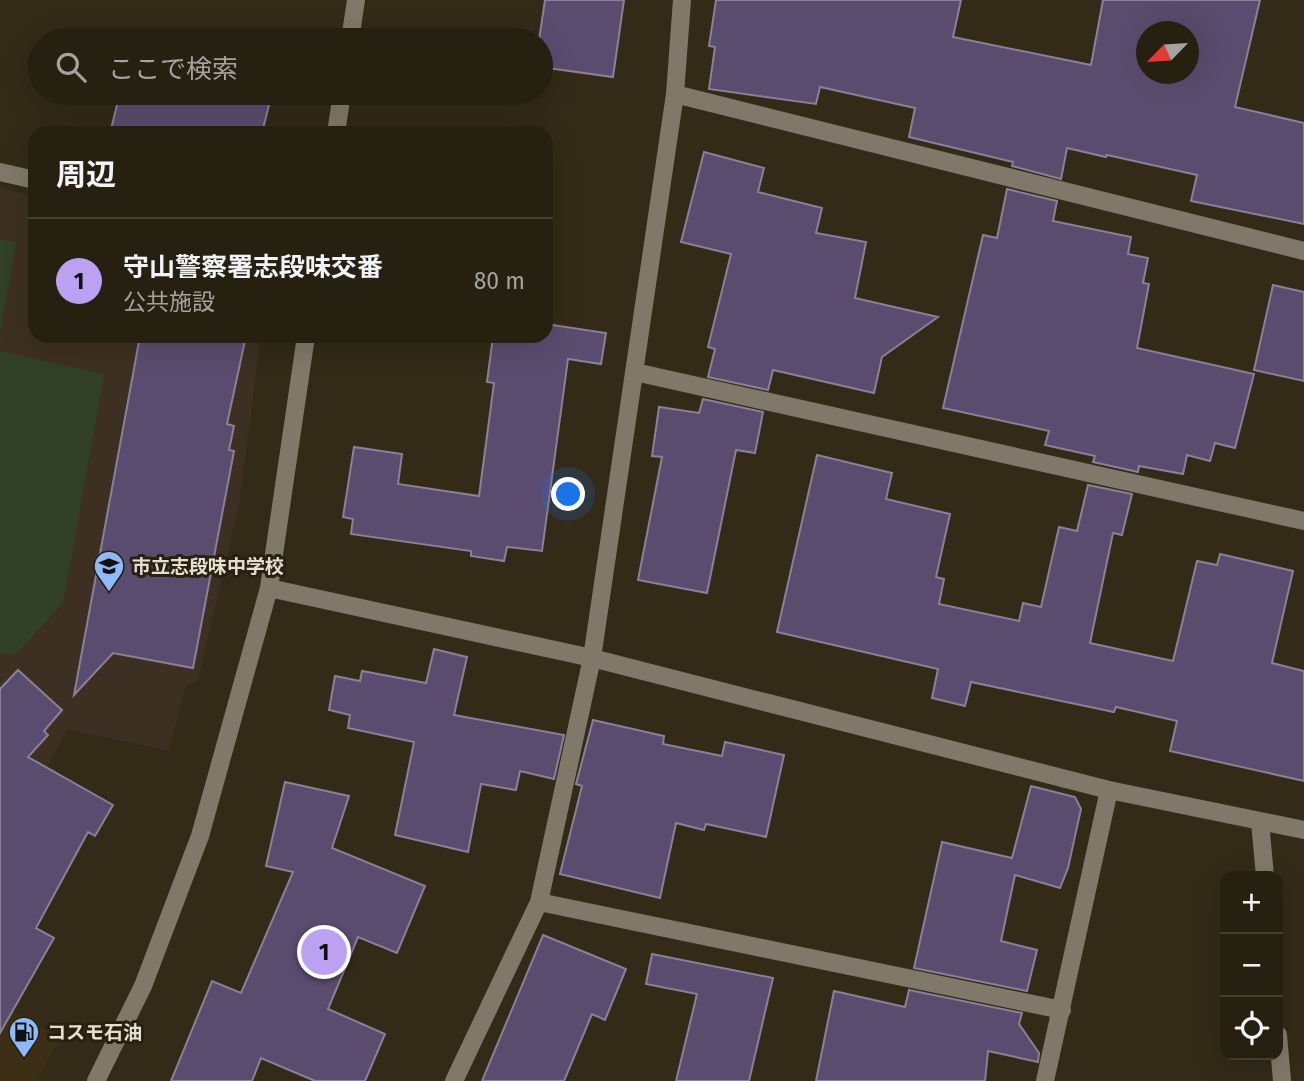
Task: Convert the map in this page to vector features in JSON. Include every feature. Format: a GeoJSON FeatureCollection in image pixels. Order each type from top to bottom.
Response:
{"type":"FeatureCollection","features":[{"type":"Feature","properties":{"kind":"street"},"geometry":{"type":"LineString","coordinates":[[352,28],[356,0]]}},
{"type":"Feature","properties":{"kind":"street"},"geometry":{"type":"LineString","coordinates":[[454,1081],[539,902],[592,658],[675,94],[682,0]]}},
{"type":"Feature","properties":{"kind":"street"},"geometry":{"type":"LineString","coordinates":[[675,94],[1304,251]]}},
{"type":"Feature","properties":{"kind":"street"},"geometry":{"type":"LineString","coordinates":[[337,126],[340,105]]}},
{"type":"Feature","properties":{"kind":"street"},"geometry":{"type":"LineString","coordinates":[[0,172],[28,178]]}},
{"type":"Feature","properties":{"kind":"street"},"geometry":{"type":"LineString","coordinates":[[96,1081],[143,986],[200,836],[269,588],[305,343]]}},
{"type":"Feature","properties":{"kind":"street"},"geometry":{"type":"LineString","coordinates":[[635,372],[1304,521]]}},
{"type":"Feature","properties":{"kind":"street"},"geometry":{"type":"LineString","coordinates":[[269,588],[592,658],[1109,790],[1304,830]]}},
{"type":"Feature","properties":{"kind":"street"},"geometry":{"type":"LineString","coordinates":[[1045,1081],[1109,790]]}},
{"type":"Feature","properties":{"kind":"street"},"geometry":{"type":"LineString","coordinates":[[1260,822],[1265,871]]}},
{"type":"Feature","properties":{"kind":"street"},"geometry":{"type":"LineString","coordinates":[[539,902],[1062,1010]]}},
{"type":"Feature","properties":{"kind":"street"},"geometry":{"type":"LineString","coordinates":[[1280,1060],[1282,1081]]}},
{"type":"Feature","properties":{"kind":"shaded area","name":"市立志段味中学校"},"geometry":{"type":"Polygon","coordinates":[[[0,188],[28,194],[28,343],[260,343],[239,505],[198,681],[186,686],[169,751],[68,729],[0,851],[0,188]]]}},
{"type":"Feature","properties":{"kind":"shaded area","name":"コスモ石油"},"geometry":{"type":"Polygon","coordinates":[[[0,1004],[61,1038],[36,1081],[0,1081],[0,1004]]]}},
{"type":"Feature","properties":{"kind":"green space"},"geometry":{"type":"Polygon","coordinates":[[[0,239],[16,242],[0,332],[0,239]]]}},
{"type":"Feature","properties":{"kind":"green space"},"geometry":{"type":"Polygon","coordinates":[[[0,351],[104,374],[63,603],[15,655],[0,653],[0,351]]]}},
{"type":"Feature","properties":{"kind":"building"},"geometry":{"type":"Polygon","coordinates":[[[545,0],[624,0],[613,77],[553,69],[553,28],[541,28],[545,0]]]}},
{"type":"Feature","properties":{"kind":"building"},"geometry":{"type":"Polygon","coordinates":[[[716,0],[961,0],[953,37],[1091,65],[1103,0],[1260,0],[1235,107],[1304,123],[1304,224],[1191,201],[1197,175],[1107,155],[1106,157],[1067,148],[1061,179],[1012,166],[1013,162],[909,137],[915,108],[820,87],[816,104],[709,89],[715,47],[709,46],[716,0]]]}},
{"type":"Feature","properties":{"kind":"building"},"geometry":{"type":"Polygon","coordinates":[[[117,105],[269,105],[264,126],[112,126],[117,105]]]}},
{"type":"Feature","properties":{"kind":"building"},"geometry":{"type":"Polygon","coordinates":[[[704,152],[764,168],[758,192],[822,208],[816,233],[866,242],[855,298],[938,317],[882,357],[874,393],[773,370],[768,390],[708,377],[715,349],[708,347],[731,254],[681,242],[704,152]]]}},
{"type":"Feature","properties":{"kind":"building"},"geometry":{"type":"Polygon","coordinates":[[[1007,189],[1057,201],[1053,221],[1131,237],[1128,254],[1148,258],[1143,283],[1149,284],[1137,348],[1254,374],[1235,448],[1215,443],[1210,461],[1187,455],[1183,474],[1139,466],[1138,472],[1093,462],[1095,456],[1045,445],[1049,431],[943,408],[983,235],[997,238],[1007,189]]]}},
{"type":"Feature","properties":{"kind":"building"},"geometry":{"type":"Polygon","coordinates":[[[1273,285],[1304,292],[1304,381],[1254,370],[1273,285]]]}},
{"type":"Feature","properties":{"kind":"building"},"geometry":{"type":"Polygon","coordinates":[[[553,325],[606,333],[601,364],[568,359],[542,551],[507,547],[504,561],[471,556],[471,551],[351,534],[353,519],[343,517],[354,447],[402,454],[398,484],[479,496],[494,383],[487,382],[492,343],[553,343],[553,325]]]}},
{"type":"Feature","properties":{"kind":"building"},"geometry":{"type":"Polygon","coordinates":[[[139,343],[244,343],[227,424],[234,426],[229,450],[234,451],[193,668],[113,653],[74,695],[139,343]]]}},
{"type":"Feature","properties":{"kind":"building"},"geometry":{"type":"Polygon","coordinates":[[[703,399],[763,412],[755,453],[736,450],[707,593],[638,580],[662,457],[652,456],[659,407],[699,413],[703,399]]]}},
{"type":"Feature","properties":{"kind":"building"},"geometry":{"type":"Polygon","coordinates":[[[817,455],[892,473],[886,499],[950,514],[936,577],[944,579],[939,604],[1019,621],[1023,603],[1041,607],[1059,527],[1077,531],[1088,485],[1132,494],[1122,535],[1113,533],[1090,643],[1173,661],[1197,561],[1217,565],[1220,554],[1293,571],[1272,663],[1304,671],[1304,781],[1170,751],[1177,721],[1116,707],[1114,712],[971,682],[965,706],[932,698],[938,669],[777,632],[817,455]]]}},
{"type":"Feature","properties":{"kind":"building"},"geometry":{"type":"Polygon","coordinates":[[[434,649],[467,657],[454,715],[564,735],[554,779],[520,771],[516,790],[481,784],[468,852],[395,835],[414,742],[348,728],[350,715],[329,710],[335,676],[360,681],[362,671],[426,683],[434,649]]]}},
{"type":"Feature","properties":{"kind":"building"},"geometry":{"type":"Polygon","coordinates":[[[18,670],[62,710],[44,731],[48,735],[28,757],[113,805],[95,836],[88,832],[36,928],[54,938],[0,1033],[0,689],[18,670]]]}},
{"type":"Feature","properties":{"kind":"building"},"geometry":{"type":"Polygon","coordinates":[[[593,720],[664,736],[663,744],[722,756],[725,742],[784,755],[766,837],[706,824],[704,830],[676,823],[660,898],[560,874],[582,786],[576,784],[593,720]]]}},
{"type":"Feature","properties":{"kind":"building"},"geometry":{"type":"Polygon","coordinates":[[[285,782],[349,796],[332,848],[425,886],[397,953],[358,937],[328,1009],[385,1034],[365,1081],[315,1081],[261,1058],[252,1081],[171,1081],[212,981],[241,993],[293,872],[266,866],[285,782]]]}},
{"type":"Feature","properties":{"kind":"building"},"geometry":{"type":"Polygon","coordinates":[[[1031,786],[1075,797],[1081,809],[1068,868],[1060,888],[1015,875],[1001,941],[1037,950],[1027,991],[914,968],[942,842],[1012,858],[1031,786]]]}},
{"type":"Feature","properties":{"kind":"building"},"geometry":{"type":"Polygon","coordinates":[[[543,935],[626,969],[605,1020],[592,1014],[564,1081],[482,1081],[543,935]]]}},
{"type":"Feature","properties":{"kind":"building"},"geometry":{"type":"Polygon","coordinates":[[[652,954],[773,978],[749,1081],[676,1081],[697,994],[646,984],[652,954]]]}},
{"type":"Feature","properties":{"kind":"building"},"geometry":{"type":"Polygon","coordinates":[[[909,990],[1022,1013],[1019,1024],[1039,1053],[1038,1062],[988,1051],[985,1081],[816,1081],[834,991],[905,1007],[909,990]]]}},
{"type":"Feature","properties":{"kind":"place","name":"市立志段味中学校"},"geometry":{"type":"Point","coordinates":[109,593]}},
{"type":"Feature","properties":{"kind":"place","name":"守山警察署志段味交番"},"geometry":{"type":"Point","coordinates":[324,952]}},
{"type":"Feature","properties":{"kind":"place","name":"コスモ石油"},"geometry":{"type":"Point","coordinates":[24,1059]}}]}
